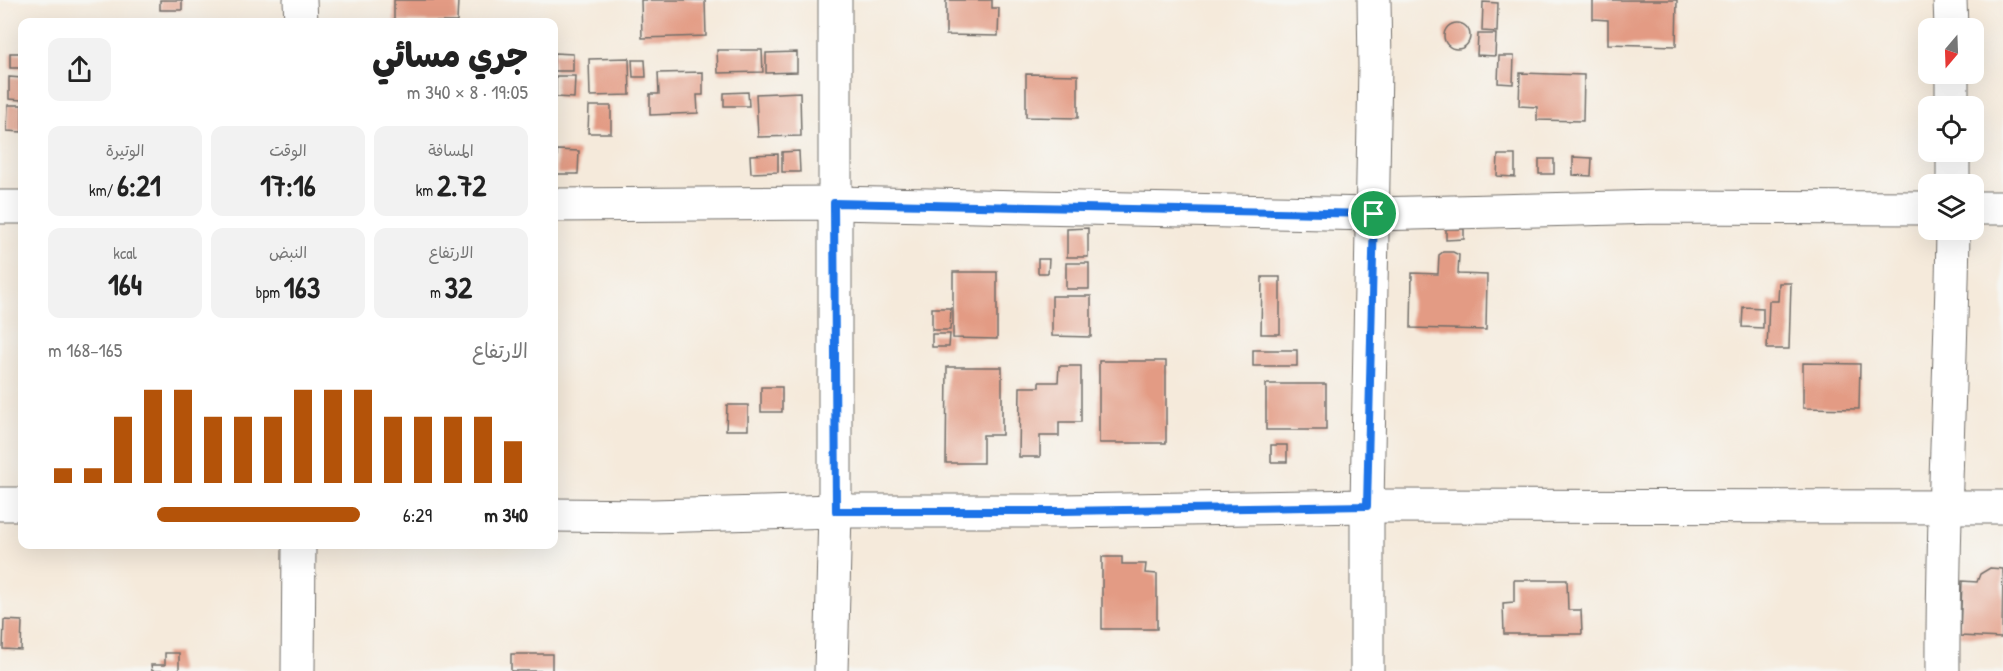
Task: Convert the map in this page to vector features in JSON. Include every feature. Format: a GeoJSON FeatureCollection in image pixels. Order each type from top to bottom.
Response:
{"type":"FeatureCollection","features":[{"type":"Feature","properties":{"kind":"street"},"geometry":{"type":"LineString","coordinates":[[300,0],[301,18]]}},
{"type":"Feature","properties":{"kind":"street"},"geometry":{"type":"LineString","coordinates":[[831,671],[836,511],[835,0]]}},
{"type":"Feature","properties":{"kind":"street"},"geometry":{"type":"LineString","coordinates":[[1367,671],[1367,506],[1374,214],[1374,0]]}},
{"type":"Feature","properties":{"kind":"street"},"geometry":{"type":"LineString","coordinates":[[1950,0],[1951,18]]}},
{"type":"Feature","properties":{"kind":"street"},"geometry":{"type":"LineString","coordinates":[[558,205],[834,203],[1374,214],[1659,207],[1918,208]]}},
{"type":"Feature","properties":{"kind":"street"},"geometry":{"type":"LineString","coordinates":[[0,207],[18,207]]}},
{"type":"Feature","properties":{"kind":"street"},"geometry":{"type":"LineString","coordinates":[[1984,208],[2003,208]]}},
{"type":"Feature","properties":{"kind":"street"},"geometry":{"type":"LineString","coordinates":[[1943,671],[1944,508],[1951,357],[1953,240]]}},
{"type":"Feature","properties":{"kind":"street"},"geometry":{"type":"LineString","coordinates":[[0,504],[18,504]]}},
{"type":"Feature","properties":{"kind":"street"},"geometry":{"type":"LineString","coordinates":[[558,515],[652,516],[836,511],[1062,511],[1367,506],[2003,507]]}},
{"type":"Feature","properties":{"kind":"street"},"geometry":{"type":"LineString","coordinates":[[298,671],[299,549]]}},
{"type":"Feature","properties":{"kind":"building"},"geometry":{"type":"Polygon","coordinates":[[[160,0],[182,0],[182,10],[160,10],[160,0]]]}},
{"type":"Feature","properties":{"kind":"building"},"geometry":{"type":"Polygon","coordinates":[[[394,0],[458,0],[457,18],[394,18],[394,0]]]}},
{"type":"Feature","properties":{"kind":"building"},"geometry":{"type":"Polygon","coordinates":[[[641,0],[705,0],[706,36],[642,38],[641,0]]]}},
{"type":"Feature","properties":{"kind":"building"},"geometry":{"type":"Polygon","coordinates":[[[946,0],[992,0],[992,8],[999,8],[998,36],[946,35],[946,0]]]}},
{"type":"Feature","properties":{"kind":"building"},"geometry":{"type":"Polygon","coordinates":[[[1593,0],[1677,0],[1676,46],[1608,44],[1608,20],[1593,19],[1593,0]]]}},
{"type":"Feature","properties":{"kind":"building"},"geometry":{"type":"Polygon","coordinates":[[[1483,2],[1498,3],[1497,32],[1482,31],[1483,2]]]}},
{"type":"Feature","properties":{"kind":"building"},"geometry":{"type":"Polygon","coordinates":[[[1457,23],[1466,27],[1470,36],[1466,45],[1457,49],[1448,45],[1444,36],[1448,27],[1457,23]]]}},
{"type":"Feature","properties":{"kind":"building"},"geometry":{"type":"Polygon","coordinates":[[[1478,34],[1496,34],[1495,56],[1477,55],[1478,34]]]}},
{"type":"Feature","properties":{"kind":"building"},"geometry":{"type":"Polygon","coordinates":[[[717,50],[762,50],[763,72],[718,73],[717,50]]]}},
{"type":"Feature","properties":{"kind":"building"},"geometry":{"type":"Polygon","coordinates":[[[797,52],[797,72],[766,73],[766,53],[797,52]]]}},
{"type":"Feature","properties":{"kind":"building"},"geometry":{"type":"Polygon","coordinates":[[[10,53],[18,53],[18,68],[10,68],[10,53]]]}},
{"type":"Feature","properties":{"kind":"building"},"geometry":{"type":"Polygon","coordinates":[[[558,53],[573,54],[573,71],[558,71],[558,53]]]}},
{"type":"Feature","properties":{"kind":"building"},"geometry":{"type":"Polygon","coordinates":[[[1499,56],[1514,56],[1513,84],[1498,83],[1499,56]]]}},
{"type":"Feature","properties":{"kind":"building"},"geometry":{"type":"Polygon","coordinates":[[[629,58],[630,95],[590,96],[589,59],[629,58]]]}},
{"type":"Feature","properties":{"kind":"building"},"geometry":{"type":"Polygon","coordinates":[[[632,60],[645,60],[646,77],[633,77],[632,60]]]}},
{"type":"Feature","properties":{"kind":"building"},"geometry":{"type":"Polygon","coordinates":[[[703,72],[703,95],[697,95],[698,113],[650,115],[650,94],[659,94],[658,73],[703,72]]]}},
{"type":"Feature","properties":{"kind":"building"},"geometry":{"type":"Polygon","coordinates":[[[1520,73],[1584,75],[1583,121],[1537,120],[1537,107],[1519,106],[1520,73]]]}},
{"type":"Feature","properties":{"kind":"building"},"geometry":{"type":"Polygon","coordinates":[[[1026,74],[1078,75],[1078,118],[1026,117],[1026,74]]]}},
{"type":"Feature","properties":{"kind":"building"},"geometry":{"type":"Polygon","coordinates":[[[558,76],[575,76],[574,98],[558,97],[558,76]]]}},
{"type":"Feature","properties":{"kind":"building"},"geometry":{"type":"Polygon","coordinates":[[[9,77],[18,78],[18,100],[9,99],[9,77]]]}},
{"type":"Feature","properties":{"kind":"building"},"geometry":{"type":"Polygon","coordinates":[[[748,92],[749,106],[724,106],[724,93],[748,92]]]}},
{"type":"Feature","properties":{"kind":"building"},"geometry":{"type":"Polygon","coordinates":[[[800,92],[801,136],[758,137],[756,94],[800,92]]]}},
{"type":"Feature","properties":{"kind":"building"},"geometry":{"type":"Polygon","coordinates":[[[8,105],[18,105],[18,132],[7,131],[8,105]]]}},
{"type":"Feature","properties":{"kind":"building"},"geometry":{"type":"Polygon","coordinates":[[[589,106],[611,106],[611,133],[588,133],[589,106]]]}},
{"type":"Feature","properties":{"kind":"building"},"geometry":{"type":"Polygon","coordinates":[[[558,150],[579,151],[578,174],[558,174],[558,150]]]}},
{"type":"Feature","properties":{"kind":"building"},"geometry":{"type":"Polygon","coordinates":[[[799,151],[800,172],[782,172],[782,152],[799,151]]]}},
{"type":"Feature","properties":{"kind":"building"},"geometry":{"type":"Polygon","coordinates":[[[778,154],[778,172],[751,173],[750,155],[778,154]]]}},
{"type":"Feature","properties":{"kind":"building"},"geometry":{"type":"Polygon","coordinates":[[[1498,155],[1515,155],[1515,177],[1497,176],[1498,155]]]}},
{"type":"Feature","properties":{"kind":"building"},"geometry":{"type":"Polygon","coordinates":[[[1573,157],[1592,158],[1591,176],[1573,175],[1573,157]]]}},
{"type":"Feature","properties":{"kind":"building"},"geometry":{"type":"Polygon","coordinates":[[[1539,159],[1554,159],[1554,174],[1539,174],[1539,159]]]}},
{"type":"Feature","properties":{"kind":"building"},"geometry":{"type":"Polygon","coordinates":[[[1088,228],[1088,257],[1067,257],[1067,229],[1088,228]]]}},
{"type":"Feature","properties":{"kind":"building"},"geometry":{"type":"Polygon","coordinates":[[[1446,229],[1464,229],[1464,239],[1446,240],[1446,229]]]}},
{"type":"Feature","properties":{"kind":"building"},"geometry":{"type":"Polygon","coordinates":[[[1443,252],[1453,252],[1459,255],[1458,274],[1487,275],[1486,330],[1411,328],[1412,273],[1438,274],[1439,255],[1443,252]]]}},
{"type":"Feature","properties":{"kind":"building"},"geometry":{"type":"Polygon","coordinates":[[[1038,259],[1049,259],[1048,273],[1038,273],[1038,259]]]}},
{"type":"Feature","properties":{"kind":"building"},"geometry":{"type":"Polygon","coordinates":[[[1066,263],[1089,263],[1089,289],[1066,289],[1066,263]]]}},
{"type":"Feature","properties":{"kind":"building"},"geometry":{"type":"Polygon","coordinates":[[[953,272],[997,272],[997,339],[953,338],[953,272]]]}},
{"type":"Feature","properties":{"kind":"building"},"geometry":{"type":"Polygon","coordinates":[[[1262,277],[1280,277],[1280,334],[1261,334],[1262,277]]]}},
{"type":"Feature","properties":{"kind":"building"},"geometry":{"type":"Polygon","coordinates":[[[1779,283],[1791,283],[1789,349],[1767,349],[1769,301],[1778,301],[1779,283]]]}},
{"type":"Feature","properties":{"kind":"building"},"geometry":{"type":"Polygon","coordinates":[[[1052,296],[1091,296],[1091,337],[1052,336],[1052,296]]]}},
{"type":"Feature","properties":{"kind":"building"},"geometry":{"type":"Polygon","coordinates":[[[1743,307],[1763,308],[1763,328],[1742,327],[1743,307]]]}},
{"type":"Feature","properties":{"kind":"building"},"geometry":{"type":"Polygon","coordinates":[[[932,308],[951,308],[950,330],[932,330],[932,308]]]}},
{"type":"Feature","properties":{"kind":"building"},"geometry":{"type":"Polygon","coordinates":[[[932,334],[950,334],[949,347],[932,347],[932,334]]]}},
{"type":"Feature","properties":{"kind":"building"},"geometry":{"type":"Polygon","coordinates":[[[1253,350],[1297,350],[1297,366],[1253,366],[1253,350]]]}},
{"type":"Feature","properties":{"kind":"building"},"geometry":{"type":"Polygon","coordinates":[[[1099,361],[1166,361],[1166,443],[1099,443],[1099,361]]]}},
{"type":"Feature","properties":{"kind":"building"},"geometry":{"type":"Polygon","coordinates":[[[1803,363],[1860,364],[1859,409],[1803,408],[1803,363]]]}},
{"type":"Feature","properties":{"kind":"building"},"geometry":{"type":"Polygon","coordinates":[[[1059,366],[1081,366],[1081,422],[1059,422],[1059,436],[1040,436],[1040,457],[1019,457],[1020,387],[1039,387],[1039,382],[1058,382],[1059,366]]]}},
{"type":"Feature","properties":{"kind":"building"},"geometry":{"type":"Polygon","coordinates":[[[947,367],[1002,367],[1002,435],[983,435],[983,463],[946,463],[947,367]]]}},
{"type":"Feature","properties":{"kind":"building"},"geometry":{"type":"Polygon","coordinates":[[[1266,384],[1326,384],[1326,430],[1266,430],[1266,384]]]}},
{"type":"Feature","properties":{"kind":"building"},"geometry":{"type":"Polygon","coordinates":[[[761,387],[782,387],[782,412],[761,412],[761,387]]]}},
{"type":"Feature","properties":{"kind":"building"},"geometry":{"type":"Polygon","coordinates":[[[727,405],[748,405],[748,430],[726,430],[727,405]]]}},
{"type":"Feature","properties":{"kind":"building"},"geometry":{"type":"Polygon","coordinates":[[[1271,445],[1287,445],[1287,462],[1271,462],[1271,445]]]}},
{"type":"Feature","properties":{"kind":"building"},"geometry":{"type":"Polygon","coordinates":[[[1102,557],[1122,557],[1122,564],[1146,564],[1145,573],[1157,574],[1157,629],[1102,629],[1102,557]]]}},
{"type":"Feature","properties":{"kind":"building"},"geometry":{"type":"Polygon","coordinates":[[[1990,568],[2003,569],[2002,638],[1960,636],[1962,581],[1977,582],[1980,574],[1990,568]]]}},
{"type":"Feature","properties":{"kind":"building"},"geometry":{"type":"Polygon","coordinates":[[[1514,580],[1567,580],[1568,610],[1581,610],[1582,634],[1504,634],[1503,603],[1514,602],[1514,580]]]}},
{"type":"Feature","properties":{"kind":"building"},"geometry":{"type":"Polygon","coordinates":[[[4,620],[22,621],[21,650],[3,649],[4,620]]]}},
{"type":"Feature","properties":{"kind":"building"},"geometry":{"type":"Polygon","coordinates":[[[165,653],[179,653],[179,671],[152,671],[151,665],[165,665],[165,653]]]}},
{"type":"Feature","properties":{"kind":"building"},"geometry":{"type":"Polygon","coordinates":[[[511,654],[552,654],[552,671],[511,671],[511,654]]]}},
{"type":"Feature","properties":{"kind":"route"},"geometry":{"type":"LineString","coordinates":[[834,203],[1374,214],[1367,506],[1062,511],[836,511],[834,203]]}}]}
